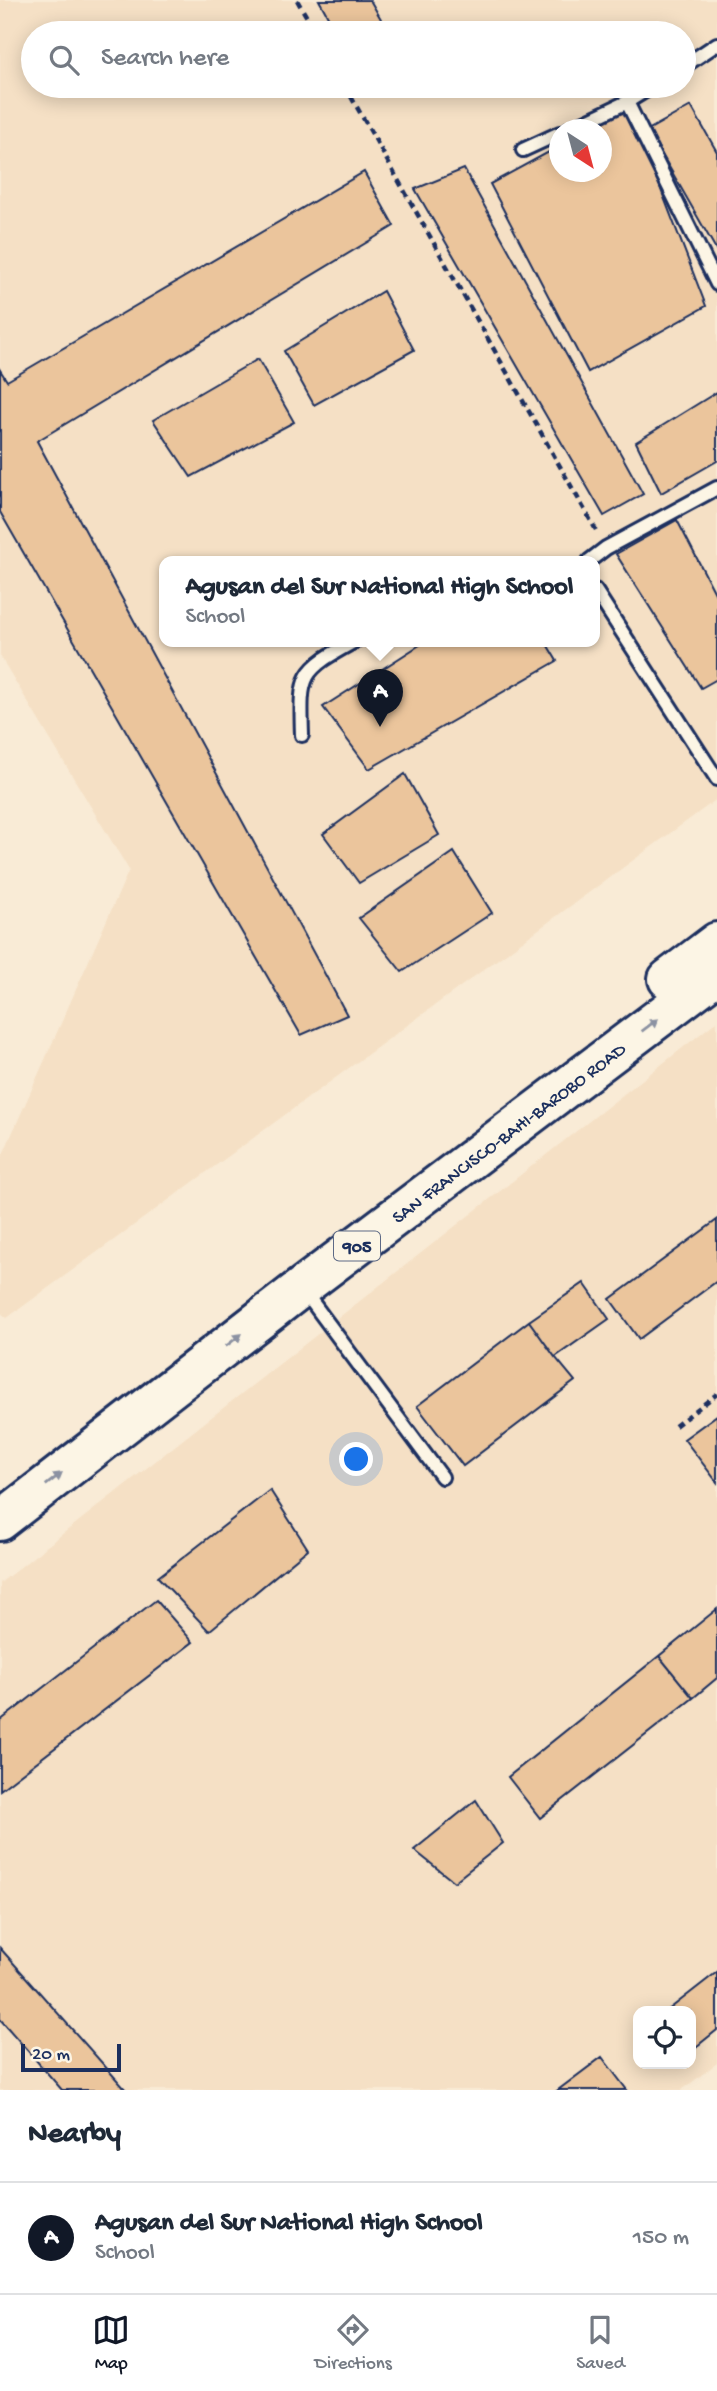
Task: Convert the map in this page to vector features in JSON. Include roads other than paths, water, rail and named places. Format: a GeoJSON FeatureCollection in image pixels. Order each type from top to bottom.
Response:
{"type":"FeatureCollection","features":[{"type":"Feature","properties":{"kind":"main road","name":"SAN FRANCISCO-BAHI-BAROBO ROAD"},"geometry":{"type":"LineString","coordinates":[[0,1489],[717,942]]}},
{"type":"Feature","properties":{"kind":"main road","name":"SAN FRANCISCO-BAHI-BAROBO ROAD"},"geometry":{"type":"LineString","coordinates":[[0,1521],[302,1287],[717,974]]}},
{"type":"Feature","properties":{"kind":"lane"},"geometry":{"type":"LineString","coordinates":[[696,58],[717,44]]}},
{"type":"Feature","properties":{"kind":"lane"},"geometry":{"type":"LineString","coordinates":[[591,119],[634,98]]}},
{"type":"Feature","properties":{"kind":"lane"},"geometry":{"type":"LineString","coordinates":[[627,102],[717,284]]}},
{"type":"Feature","properties":{"kind":"lane"},"geometry":{"type":"LineString","coordinates":[[523,150],[549,138]]}},
{"type":"Feature","properties":{"kind":"lane"},"geometry":{"type":"LineString","coordinates":[[596,556],[717,488]]}},
{"type":"Feature","properties":{"kind":"lane"},"geometry":{"type":"LineString","coordinates":[[600,598],[717,779]]}},
{"type":"Feature","properties":{"kind":"lane"},"geometry":{"type":"LineString","coordinates":[[302,735],[300,692],[307,674],[324,658],[344,647]]}},
{"type":"Feature","properties":{"kind":"lane"},"geometry":{"type":"LineString","coordinates":[[302,1287],[442,1477]]}},
{"type":"Feature","properties":{"kind":"place","name":"Agusan del Sur National High School"},"geometry":{"type":"Point","coordinates":[380,727]}}]}
